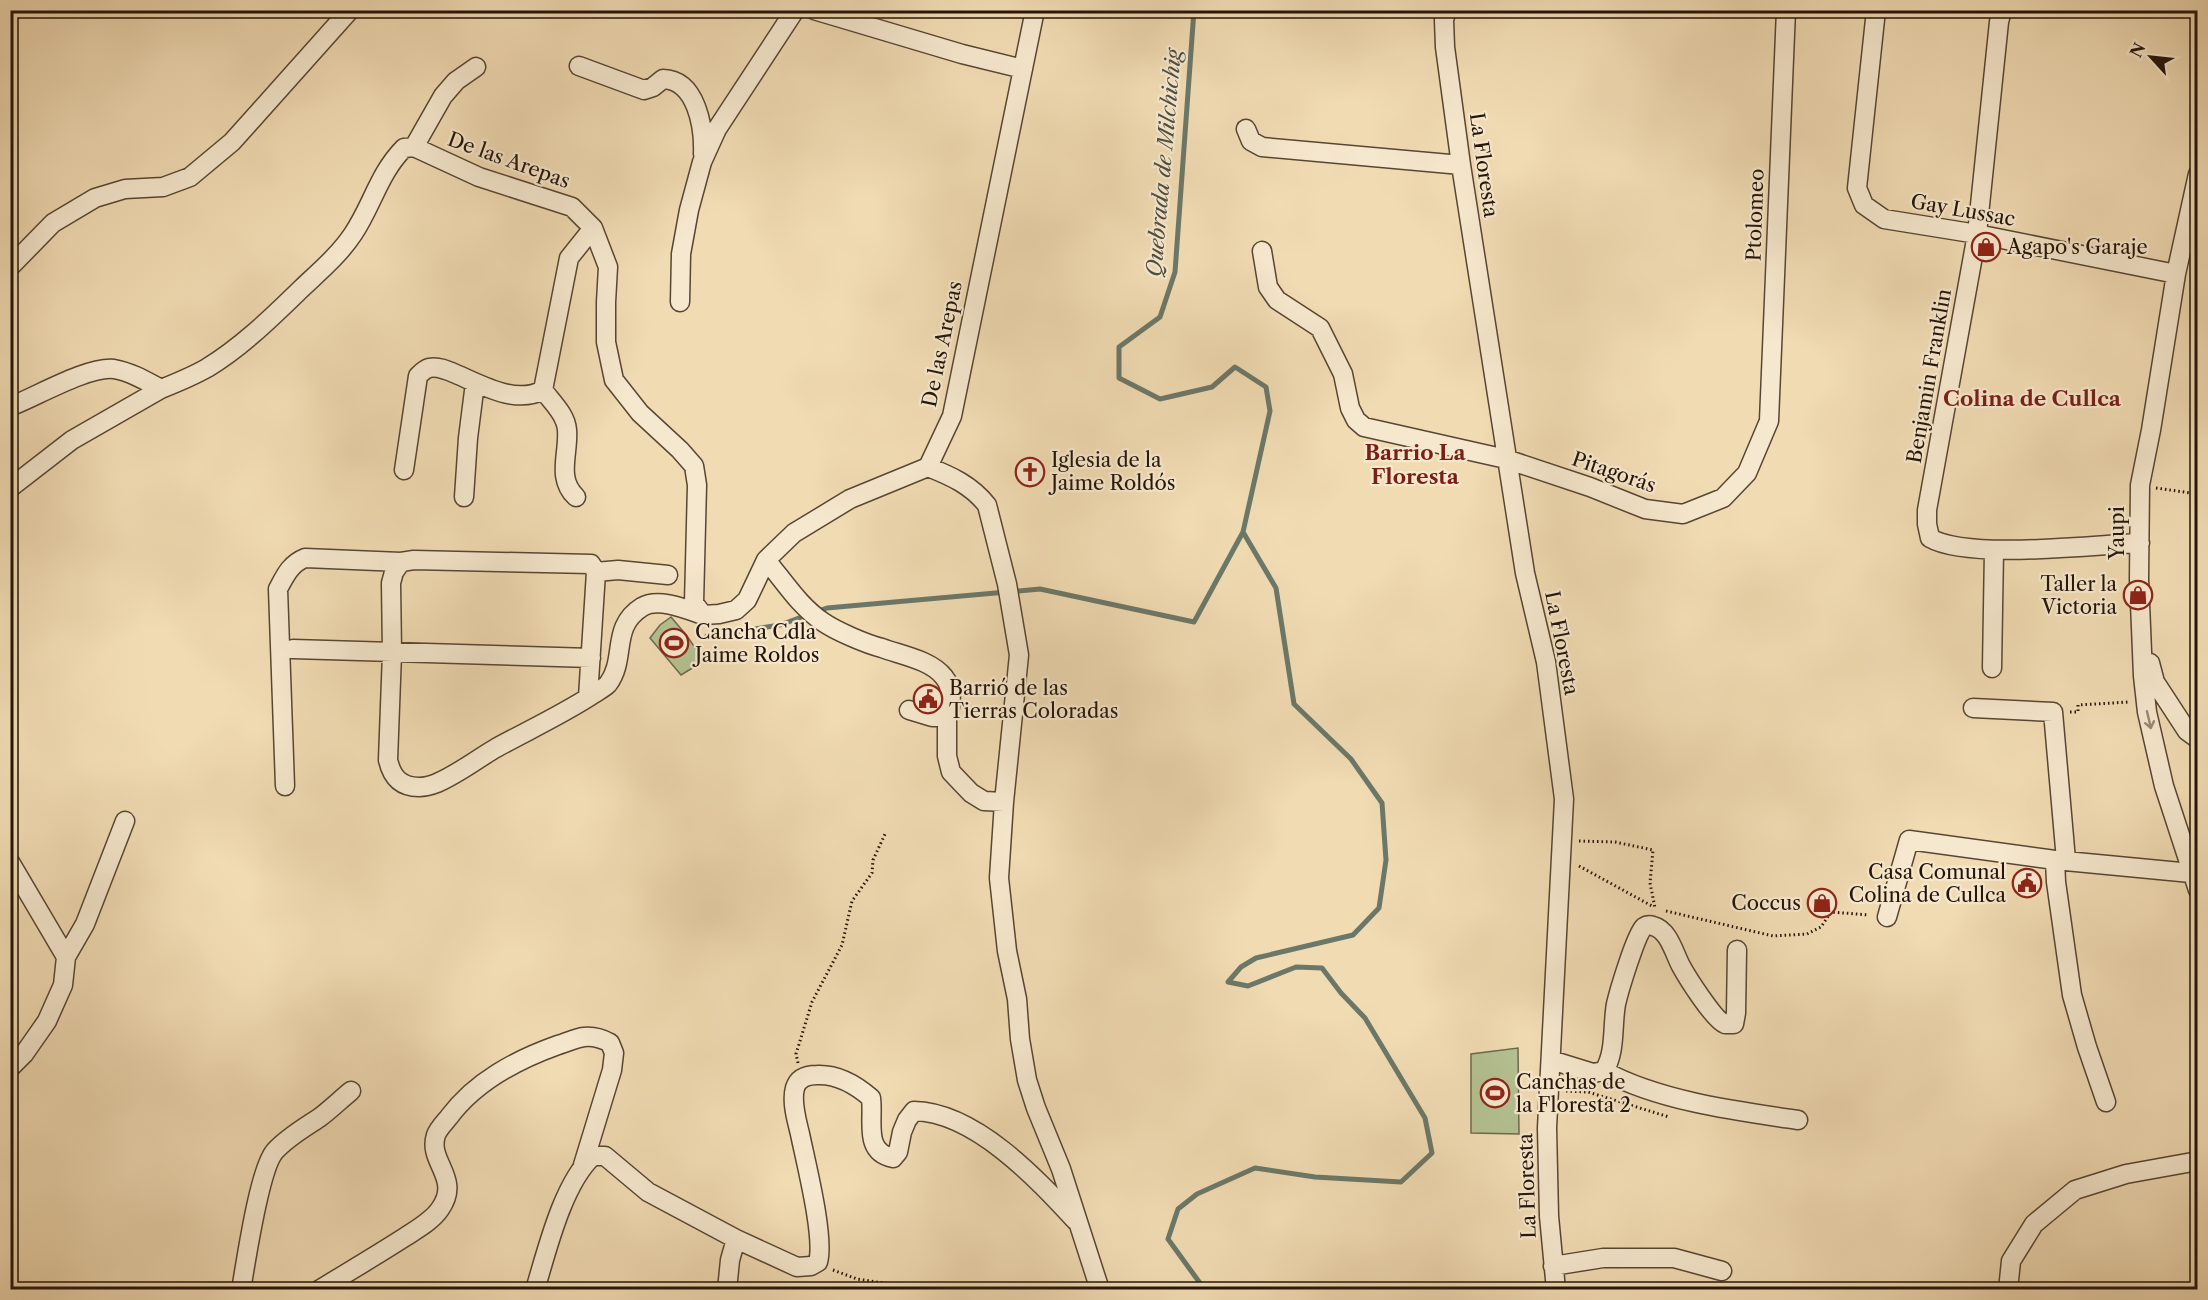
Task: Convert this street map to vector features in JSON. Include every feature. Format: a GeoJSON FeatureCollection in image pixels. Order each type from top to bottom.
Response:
{"type":"FeatureCollection","features":[{"type":"Feature","properties":{"kind":"street"},"geometry":{"type":"LineString","coordinates":[[10,267],[53,223],[95,198],[125,189],[163,187],[190,177],[232,142],[350,10]]}},
{"type":"Feature","properties":{"kind":"street"},"geometry":{"type":"LineString","coordinates":[[681,302],[681,254],[689,210],[702,162],[717,129],[795,10]]}},
{"type":"Feature","properties":{"kind":"street"},"geometry":{"type":"LineString","coordinates":[[814,10],[962,54],[1023,69]]}},
{"type":"Feature","properties":{"kind":"street","name":"De las Arepas"},"geometry":{"type":"LineString","coordinates":[[928,467],[952,416],[1035,10]]}},
{"type":"Feature","properties":{"kind":"street","name":"La Floresta"},"geometry":{"type":"LineString","coordinates":[[1447,10],[1444,20],[1445,47],[1461,165],[1525,573],[1546,662],[1564,799],[1546,1128],[1556,1290]]}},
{"type":"Feature","properties":{"kind":"street","name":"Ptolomeo"},"geometry":{"type":"LineString","coordinates":[[1768,421],[1786,10]]}},
{"type":"Feature","properties":{"kind":"street","name":"Gay Lussac"},"geometry":{"type":"LineString","coordinates":[[1876,10],[1857,188],[1864,206],[1884,219],[1977,234],[2176,274]]}},
{"type":"Feature","properties":{"kind":"street","name":"Benjamin Franklin"},"geometry":{"type":"LineString","coordinates":[[2002,10],[1977,234],[1927,510],[1930,538],[1940,544],[1994,550],[2140,543]]}},
{"type":"Feature","properties":{"kind":"street"},"geometry":{"type":"LineString","coordinates":[[579,66],[644,90],[653,87],[663,79],[679,83],[690,96],[701,117],[704,135],[702,162]]}},
{"type":"Feature","properties":{"kind":"street"},"geometry":{"type":"LineString","coordinates":[[10,488],[72,440],[161,389],[206,368],[256,332],[332,260],[356,228],[393,159],[404,148],[414,147],[443,96],[456,81],[476,67]]}},
{"type":"Feature","properties":{"kind":"street"},"geometry":{"type":"LineString","coordinates":[[1245,129],[1251,141],[1262,147],[1461,165]]}},
{"type":"Feature","properties":{"kind":"street","name":"De las Arepas"},"geometry":{"type":"LineString","coordinates":[[414,147],[479,177],[572,207],[592,228],[608,267],[606,342],[614,380],[640,413],[694,466],[697,485],[694,603],[703,615]]}},
{"type":"Feature","properties":{"kind":"street","name":"Yaupi"},"geometry":{"type":"LineString","coordinates":[[2194,881],[2164,786],[2147,712],[2140,620],[2140,485],[2176,274],[2198,174]]}},
{"type":"Feature","properties":{"kind":"street"},"geometry":{"type":"LineString","coordinates":[[576,497],[567,488],[565,474],[567,430],[564,418],[543,390],[569,258],[592,228]]}},
{"type":"Feature","properties":{"kind":"street","name":"Pitagorás"},"geometry":{"type":"LineString","coordinates":[[1262,251],[1268,287],[1277,300],[1320,328],[1343,374],[1350,408],[1356,420],[1364,427],[1412,440],[1506,459],[1590,487],[1645,509],[1683,514],[1723,498],[1747,472],[1768,421]]}},
{"type":"Feature","properties":{"kind":"street"},"geometry":{"type":"LineString","coordinates":[[404,470],[418,376],[428,368],[441,368],[475,383],[521,397],[529,397],[543,390]]}},
{"type":"Feature","properties":{"kind":"street"},"geometry":{"type":"LineString","coordinates":[[10,405],[96,369],[113,369],[131,374],[161,389]]}},
{"type":"Feature","properties":{"kind":"street"},"geometry":{"type":"LineString","coordinates":[[464,497],[475,383]]}},
{"type":"Feature","properties":{"kind":"street"},"geometry":{"type":"LineString","coordinates":[[401,562],[394,572],[391,583],[392,653],[387,760],[391,773],[401,783],[418,787],[436,784],[495,749],[564,713],[607,685],[616,666],[622,632],[627,619],[650,603],[682,608],[703,615],[736,610],[747,600],[766,560],[794,533],[850,499],[928,467],[951,476],[977,493],[987,505],[1009,592],[1019,655],[1004,802],[999,879],[1017,999],[1020,1039],[1030,1089],[1060,1169],[1100,1290]]}},
{"type":"Feature","properties":{"kind":"street"},"geometry":{"type":"LineString","coordinates":[[1992,668],[1994,550]]}},
{"type":"Feature","properties":{"kind":"street"},"geometry":{"type":"LineString","coordinates":[[285,786],[278,590],[288,570],[304,558],[401,562],[414,560],[591,564],[596,572],[588,697]]}},
{"type":"Feature","properties":{"kind":"street"},"geometry":{"type":"LineString","coordinates":[[766,560],[800,603],[824,623],[872,645],[909,657],[946,678],[951,694],[947,717],[947,756],[951,772],[971,793],[984,801],[1004,802]]}},
{"type":"Feature","properties":{"kind":"street"},"geometry":{"type":"LineString","coordinates":[[596,572],[618,570],[668,575]]}},
{"type":"Feature","properties":{"kind":"street"},"geometry":{"type":"LineString","coordinates":[[2140,620],[2155,682],[2187,731],[2198,739]]}},
{"type":"Feature","properties":{"kind":"street"},"geometry":{"type":"LineString","coordinates":[[293,649],[591,658]]}},
{"type":"Feature","properties":{"kind":"street"},"geometry":{"type":"LineString","coordinates":[[1973,708],[2053,712],[2060,860],[2056,882],[2072,995],[2106,1102]]}},
{"type":"Feature","properties":{"kind":"street"},"geometry":{"type":"LineString","coordinates":[[909,710],[932,717],[947,717]]}},
{"type":"Feature","properties":{"kind":"street"},"geometry":{"type":"LineString","coordinates":[[10,1068],[24,1054],[47,1021],[63,985],[66,957],[85,924],[125,821]]}},
{"type":"Feature","properties":{"kind":"street"},"geometry":{"type":"LineString","coordinates":[[1887,917],[1909,840],[2194,881]]}},
{"type":"Feature","properties":{"kind":"street"},"geometry":{"type":"LineString","coordinates":[[10,862],[66,957]]}},
{"type":"Feature","properties":{"kind":"street"},"geometry":{"type":"LineString","coordinates":[[1604,1071],[1610,1062],[1616,1003],[1636,943],[1644,927],[1650,925],[1659,928],[1668,939],[1681,966],[1704,1002],[1725,1024],[1734,1024],[1736,1013],[1737,950]]}},
{"type":"Feature","properties":{"kind":"street"},"geometry":{"type":"LineString","coordinates":[[319,1290],[400,1240],[440,1210],[447,1195],[447,1186],[446,1173],[436,1156],[434,1144],[436,1133],[461,1101],[484,1080],[534,1054],[582,1037],[600,1038],[610,1043],[614,1053],[612,1070],[583,1165],[558,1215],[535,1290]]}},
{"type":"Feature","properties":{"kind":"street"},"geometry":{"type":"LineString","coordinates":[[1551,1060],[1593,1073],[1604,1071],[1623,1081],[1662,1094],[1741,1112],[1798,1120]]}},
{"type":"Feature","properties":{"kind":"street"},"geometry":{"type":"LineString","coordinates":[[583,1165],[593,1156],[605,1156],[648,1192],[736,1239],[797,1267],[811,1266],[818,1262],[821,1252],[810,1179],[795,1114],[795,1090],[800,1079],[809,1075],[820,1075],[841,1078],[858,1087],[871,1098],[872,1142],[877,1152],[884,1156],[893,1158],[898,1152],[902,1132],[914,1111],[944,1117],[974,1131],[1032,1174],[1077,1221]]}},
{"type":"Feature","properties":{"kind":"street"},"geometry":{"type":"LineString","coordinates":[[241,1290],[257,1204],[273,1153],[289,1137],[322,1116],[351,1091]]}},
{"type":"Feature","properties":{"kind":"street"},"geometry":{"type":"LineString","coordinates":[[2008,1290],[2011,1261],[2034,1224],[2074,1190],[2126,1174],[2198,1161]]}},
{"type":"Feature","properties":{"kind":"street"},"geometry":{"type":"LineString","coordinates":[[727,1290],[730,1260],[736,1239]]}},
{"type":"Feature","properties":{"kind":"street"},"geometry":{"type":"LineString","coordinates":[[1553,1266],[1603,1258],[1674,1258],[1722,1271]]}},
{"type":"Feature","properties":{"kind":"path"},"geometry":{"type":"LineString","coordinates":[[2140,485],[2198,494]]}},
{"type":"Feature","properties":{"kind":"path"},"geometry":{"type":"LineString","coordinates":[[2053,712],[2078,712],[2078,705],[2136,701],[2135,711],[2147,712]]}},
{"type":"Feature","properties":{"kind":"path"},"geometry":{"type":"LineString","coordinates":[[800,1079],[796,1054],[812,1002],[842,945],[852,901],[872,873],[873,860],[886,832]]}},
{"type":"Feature","properties":{"kind":"path"},"geometry":{"type":"LineString","coordinates":[[1562,849],[1615,842],[1653,850],[1650,883],[1655,908]]}},
{"type":"Feature","properties":{"kind":"path"},"geometry":{"type":"LineString","coordinates":[[1562,849],[1655,908],[1773,936],[1807,934],[1821,927],[1831,912],[1887,917]]}},
{"type":"Feature","properties":{"kind":"path"},"geometry":{"type":"LineString","coordinates":[[1549,1090],[1588,1092],[1659,1115],[1678,1118]]}},
{"type":"Feature","properties":{"kind":"path"},"geometry":{"type":"LineString","coordinates":[[818,1262],[857,1279],[930,1290]]}},
{"type":"Feature","properties":{"kind":"green space","name":"Cancha Cdla Jaime Roldos"},"geometry":{"type":"Polygon","coordinates":[[[671,617],[704,661],[681,675],[650,638],[660,625],[671,617]]]}},
{"type":"Feature","properties":{"kind":"green space","name":"Canchas de la Floresta 2"},"geometry":{"type":"Polygon","coordinates":[[[1518,1048],[1519,1134],[1471,1133],[1471,1054],[1518,1048]]]}},
{"type":"Feature","properties":{"kind":"waterway"},"geometry":{"type":"LineString","coordinates":[[135,10],[171,13],[171,10]]}},
{"type":"Feature","properties":{"kind":"waterway","name":"Quebrada de Milchichig"},"geometry":{"type":"LineString","coordinates":[[815,612],[827,608],[1040,589],[1194,622],[1243,532],[1270,411],[1266,387],[1235,367],[1212,387],[1160,399],[1119,378],[1119,347],[1160,317],[1175,272],[1194,10]]}},
{"type":"Feature","properties":{"kind":"waterway"},"geometry":{"type":"LineString","coordinates":[[1205,1290],[1168,1239],[1178,1209],[1197,1194],[1255,1168],[1315,1177],[1401,1182],[1432,1153],[1425,1118],[1365,1018],[1341,993],[1322,968],[1296,967],[1248,986],[1228,982],[1241,967],[1256,958],[1353,935],[1379,908],[1386,860],[1382,803],[1351,759],[1294,704],[1276,588],[1243,532]]}},
{"type":"Feature","properties":{"kind":"waterway"},"geometry":{"type":"LineString","coordinates":[[707,636],[780,625],[807,615]]}},
{"type":"Feature","properties":{"kind":"place","name":"Agapo's Garaje"},"geometry":{"type":"Point","coordinates":[1986,247]}},
{"type":"Feature","properties":{"kind":"place","name":"Iglesia de la Jaime Roldós"},"geometry":{"type":"Point","coordinates":[1030,472]}},
{"type":"Feature","properties":{"kind":"place","name":"Taller la Victoria"},"geometry":{"type":"Point","coordinates":[2138,595]}},
{"type":"Feature","properties":{"kind":"place","name":"Cancha Cdla Jaime Roldos"},"geometry":{"type":"Point","coordinates":[674,643]}},
{"type":"Feature","properties":{"kind":"place","name":"Barrió de las Tierras Coloradas"},"geometry":{"type":"Point","coordinates":[928,699]}},
{"type":"Feature","properties":{"kind":"place","name":"Casa Comunal Colina de Cullca"},"geometry":{"type":"Point","coordinates":[2027,883]}},
{"type":"Feature","properties":{"kind":"place","name":"Coccus"},"geometry":{"type":"Point","coordinates":[1822,903]}},
{"type":"Feature","properties":{"kind":"place","name":"Canchas de la Floresta 2"},"geometry":{"type":"Point","coordinates":[1495,1093]}},
{"type":"Feature","properties":{"kind":"district","name":"Colina de Cullca"},"geometry":{"type":"Point","coordinates":[2032,399]}},
{"type":"Feature","properties":{"kind":"district","name":"Barrio La Floresta"},"geometry":{"type":"Point","coordinates":[1415,465]}}]}
